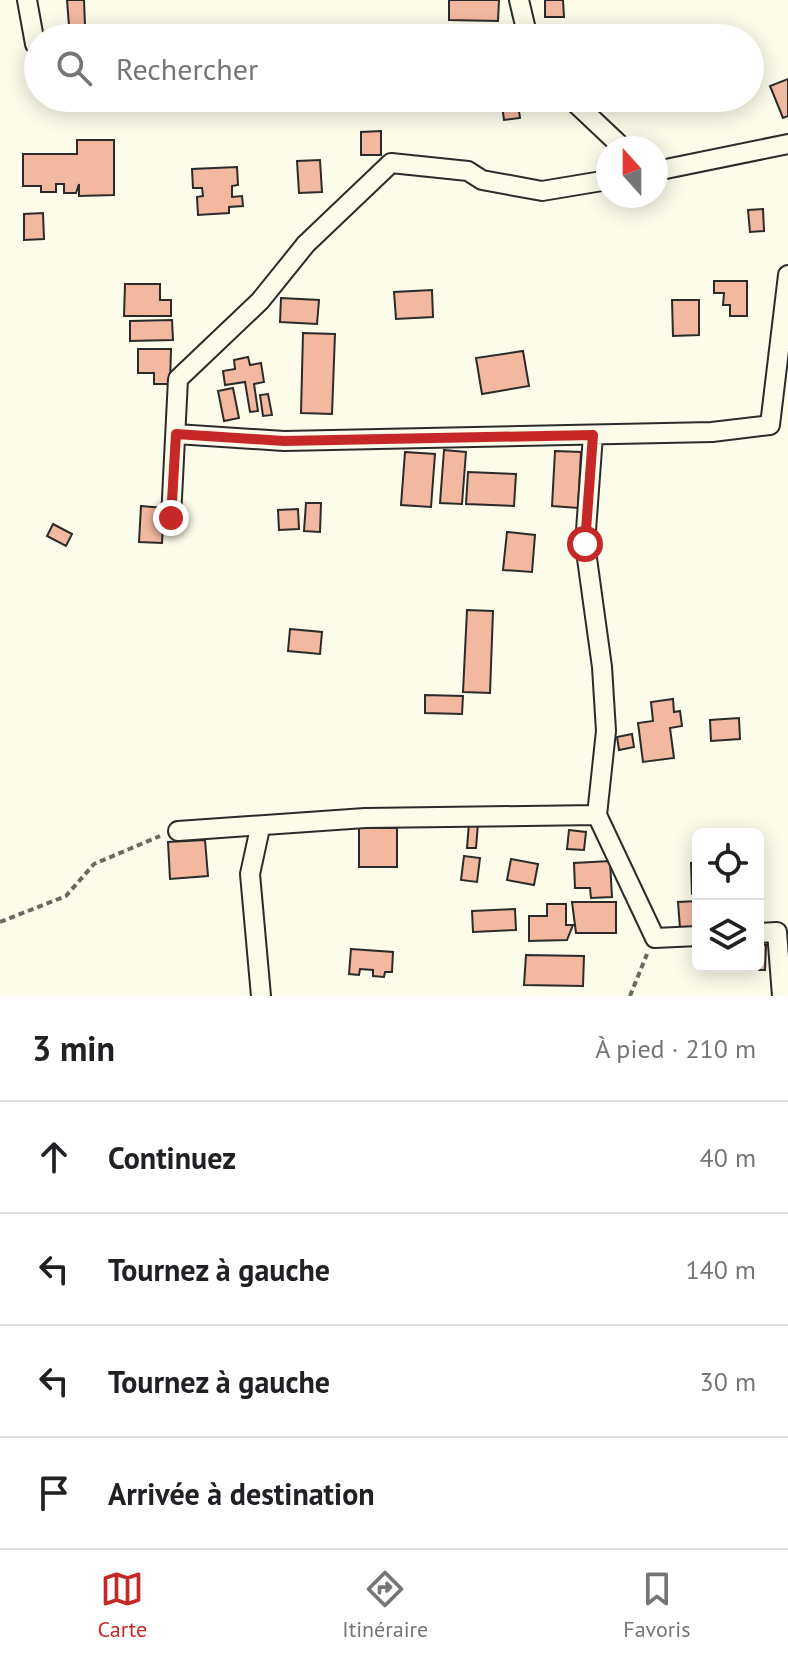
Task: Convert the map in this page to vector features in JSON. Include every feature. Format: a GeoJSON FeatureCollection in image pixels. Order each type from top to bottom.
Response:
{"type":"FeatureCollection","features":[{"type":"Feature","properties":{"kind":"street"},"geometry":{"type":"LineString","coordinates":[[27,0],[31,24]]}},
{"type":"Feature","properties":{"kind":"street"},"geometry":{"type":"LineString","coordinates":[[519,0],[525,24]]}},
{"type":"Feature","properties":{"kind":"street"},"geometry":{"type":"LineString","coordinates":[[585,112],[610,136]]}},
{"type":"Feature","properties":{"kind":"street"},"geometry":{"type":"LineString","coordinates":[[668,169],[788,144]]}},
{"type":"Feature","properties":{"kind":"street"},"geometry":{"type":"LineString","coordinates":[[171,518],[178,379],[260,301],[306,244],[391,163],[468,171],[482,180],[542,191],[596,182]]}},
{"type":"Feature","properties":{"kind":"street"},"geometry":{"type":"LineString","coordinates":[[176,434],[284,441],[712,432],[770,425],[788,275]]}},
{"type":"Feature","properties":{"kind":"street"},"geometry":{"type":"LineString","coordinates":[[593,435],[585,544],[602,667],[606,731],[597,815],[655,938],[692,936]]}},
{"type":"Feature","properties":{"kind":"street"},"geometry":{"type":"LineString","coordinates":[[178,831],[260,828],[365,818],[597,815]]}},
{"type":"Feature","properties":{"kind":"street"},"geometry":{"type":"LineString","coordinates":[[260,828],[250,874],[261,996]]}},
{"type":"Feature","properties":{"kind":"street"},"geometry":{"type":"LineString","coordinates":[[764,933],[777,932],[782,996]]}},
{"type":"Feature","properties":{"kind":"path"},"geometry":{"type":"LineString","coordinates":[[0,922],[66,896],[94,864],[144,840],[178,831]]}},
{"type":"Feature","properties":{"kind":"path"},"geometry":{"type":"LineString","coordinates":[[630,996],[655,938]]}},
{"type":"Feature","properties":{"kind":"building"},"geometry":{"type":"Polygon","coordinates":[[[67,0],[84,0],[85,24],[69,24],[67,0]]]}},
{"type":"Feature","properties":{"kind":"building"},"geometry":{"type":"Polygon","coordinates":[[[449,0],[499,0],[498,21],[449,20],[449,0]]]}},
{"type":"Feature","properties":{"kind":"building"},"geometry":{"type":"Polygon","coordinates":[[[545,0],[563,0],[564,17],[545,17],[545,0]]]}},
{"type":"Feature","properties":{"kind":"building"},"geometry":{"type":"Polygon","coordinates":[[[788,79],[788,116],[783,118],[770,86],[788,79]]]}},
{"type":"Feature","properties":{"kind":"building"},"geometry":{"type":"Polygon","coordinates":[[[503,112],[519,112],[520,118],[504,120],[503,112]]]}},
{"type":"Feature","properties":{"kind":"building"},"geometry":{"type":"Polygon","coordinates":[[[381,131],[381,155],[361,155],[361,132],[381,131]]]}},
{"type":"Feature","properties":{"kind":"building"},"geometry":{"type":"Polygon","coordinates":[[[77,140],[114,140],[114,195],[79,196],[79,184],[76,193],[64,193],[64,184],[56,184],[56,192],[41,192],[41,186],[23,186],[23,154],[77,154],[77,140]]]}},
{"type":"Feature","properties":{"kind":"building"},"geometry":{"type":"Polygon","coordinates":[[[320,160],[322,192],[299,193],[297,161],[320,160]]]}},
{"type":"Feature","properties":{"kind":"building"},"geometry":{"type":"Polygon","coordinates":[[[237,167],[238,185],[232,186],[232,197],[242,196],[243,206],[229,207],[229,213],[198,215],[197,197],[203,196],[202,188],[193,188],[192,169],[237,167]]]}},
{"type":"Feature","properties":{"kind":"building"},"geometry":{"type":"Polygon","coordinates":[[[763,209],[764,231],[750,232],[748,210],[763,209]]]}},
{"type":"Feature","properties":{"kind":"building"},"geometry":{"type":"Polygon","coordinates":[[[43,213],[44,239],[24,240],[24,214],[43,213]]]}},
{"type":"Feature","properties":{"kind":"building"},"geometry":{"type":"Polygon","coordinates":[[[714,281],[747,281],[747,316],[730,316],[730,305],[723,305],[724,293],[714,293],[714,281]]]}},
{"type":"Feature","properties":{"kind":"building"},"geometry":{"type":"Polygon","coordinates":[[[125,284],[160,284],[160,300],[171,300],[171,316],[124,316],[125,284]]]}},
{"type":"Feature","properties":{"kind":"building"},"geometry":{"type":"Polygon","coordinates":[[[432,290],[433,317],[396,319],[394,292],[432,290]]]}},
{"type":"Feature","properties":{"kind":"building"},"geometry":{"type":"Polygon","coordinates":[[[281,298],[319,300],[317,324],[280,322],[281,298]]]}},
{"type":"Feature","properties":{"kind":"building"},"geometry":{"type":"Polygon","coordinates":[[[672,300],[699,300],[699,335],[673,336],[672,300]]]}},
{"type":"Feature","properties":{"kind":"building"},"geometry":{"type":"Polygon","coordinates":[[[172,320],[173,340],[130,341],[130,321],[172,320]]]}},
{"type":"Feature","properties":{"kind":"building"},"geometry":{"type":"Polygon","coordinates":[[[303,333],[335,334],[332,414],[301,413],[303,333]]]}},
{"type":"Feature","properties":{"kind":"building"},"geometry":{"type":"Polygon","coordinates":[[[138,349],[171,349],[170,384],[154,384],[154,373],[138,373],[138,349]]]}},
{"type":"Feature","properties":{"kind":"building"},"geometry":{"type":"Polygon","coordinates":[[[523,351],[529,386],[482,394],[476,358],[523,351]]]}},
{"type":"Feature","properties":{"kind":"building"},"geometry":{"type":"Polygon","coordinates":[[[248,357],[250,365],[261,363],[264,382],[254,384],[258,411],[250,412],[245,382],[225,385],[223,371],[235,369],[234,360],[248,357]]]}},
{"type":"Feature","properties":{"kind":"building"},"geometry":{"type":"Polygon","coordinates":[[[233,388],[239,418],[224,421],[218,391],[233,388]]]}},
{"type":"Feature","properties":{"kind":"building"},"geometry":{"type":"Polygon","coordinates":[[[268,394],[272,415],[263,416],[260,395],[268,394]]]}},
{"type":"Feature","properties":{"kind":"building"},"geometry":{"type":"Polygon","coordinates":[[[444,450],[466,452],[462,504],[440,503],[444,450]]]}},
{"type":"Feature","properties":{"kind":"building"},"geometry":{"type":"Polygon","coordinates":[[[555,451],[581,452],[578,508],[552,506],[555,451]]]}},
{"type":"Feature","properties":{"kind":"building"},"geometry":{"type":"Polygon","coordinates":[[[405,452],[435,454],[431,507],[401,505],[405,452]]]}},
{"type":"Feature","properties":{"kind":"building"},"geometry":{"type":"Polygon","coordinates":[[[468,472],[516,474],[514,506],[466,504],[468,472]]]}},
{"type":"Feature","properties":{"kind":"building"},"geometry":{"type":"Polygon","coordinates":[[[306,503],[321,503],[320,532],[304,531],[306,503]]]}},
{"type":"Feature","properties":{"kind":"building"},"geometry":{"type":"Polygon","coordinates":[[[141,506],[164,508],[162,543],[139,542],[141,506]]]}},
{"type":"Feature","properties":{"kind":"building"},"geometry":{"type":"Polygon","coordinates":[[[298,509],[299,529],[279,530],[278,510],[298,509]]]}},
{"type":"Feature","properties":{"kind":"building"},"geometry":{"type":"Polygon","coordinates":[[[53,524],[72,534],[66,546],[47,536],[53,524]]]}},
{"type":"Feature","properties":{"kind":"building"},"geometry":{"type":"Polygon","coordinates":[[[507,532],[535,535],[532,572],[503,570],[507,532]]]}},
{"type":"Feature","properties":{"kind":"building"},"geometry":{"type":"Polygon","coordinates":[[[467,610],[493,611],[490,693],[463,692],[467,610]]]}},
{"type":"Feature","properties":{"kind":"building"},"geometry":{"type":"Polygon","coordinates":[[[290,629],[322,632],[320,654],[288,651],[290,629]]]}},
{"type":"Feature","properties":{"kind":"building"},"geometry":{"type":"Polygon","coordinates":[[[425,695],[463,696],[462,714],[425,713],[425,695]]]}},
{"type":"Feature","properties":{"kind":"building"},"geometry":{"type":"Polygon","coordinates":[[[673,699],[674,712],[680,711],[682,726],[670,728],[674,758],[643,762],[638,723],[653,721],[651,702],[673,699]]]}},
{"type":"Feature","properties":{"kind":"building"},"geometry":{"type":"Polygon","coordinates":[[[739,718],[740,739],[711,741],[710,720],[739,718]]]}},
{"type":"Feature","properties":{"kind":"building"},"geometry":{"type":"Polygon","coordinates":[[[632,734],[634,747],[619,750],[617,737],[632,734]]]}},
{"type":"Feature","properties":{"kind":"building"},"geometry":{"type":"Polygon","coordinates":[[[469,823],[478,823],[476,848],[467,848],[469,823]]]}},
{"type":"Feature","properties":{"kind":"building"},"geometry":{"type":"Polygon","coordinates":[[[359,828],[397,828],[397,867],[359,867],[359,828]]]}},
{"type":"Feature","properties":{"kind":"building"},"geometry":{"type":"Polygon","coordinates":[[[569,830],[586,832],[584,850],[567,849],[569,830]]]}},
{"type":"Feature","properties":{"kind":"building"},"geometry":{"type":"Polygon","coordinates":[[[205,840],[208,876],[170,879],[168,842],[205,840]]]}},
{"type":"Feature","properties":{"kind":"building"},"geometry":{"type":"Polygon","coordinates":[[[464,856],[480,858],[477,882],[461,880],[464,856]]]}},
{"type":"Feature","properties":{"kind":"building"},"geometry":{"type":"Polygon","coordinates":[[[511,859],[538,864],[534,885],[507,880],[511,859]]]}},
{"type":"Feature","properties":{"kind":"building"},"geometry":{"type":"Polygon","coordinates":[[[610,861],[612,897],[591,898],[590,888],[575,888],[574,863],[610,861]]]}},
{"type":"Feature","properties":{"kind":"building"},"geometry":{"type":"Polygon","coordinates":[[[692,901],[692,927],[680,928],[678,902],[692,901]]]}},
{"type":"Feature","properties":{"kind":"building"},"geometry":{"type":"Polygon","coordinates":[[[572,902],[616,902],[616,933],[576,933],[572,902]]]}},
{"type":"Feature","properties":{"kind":"building"},"geometry":{"type":"Polygon","coordinates":[[[547,904],[566,904],[566,925],[573,925],[567,940],[529,941],[529,916],[547,916],[547,904]]]}},
{"type":"Feature","properties":{"kind":"building"},"geometry":{"type":"Polygon","coordinates":[[[515,909],[516,930],[473,932],[472,911],[515,909]]]}},
{"type":"Feature","properties":{"kind":"building"},"geometry":{"type":"Polygon","coordinates":[[[351,949],[393,952],[392,972],[385,972],[384,977],[373,976],[373,970],[360,969],[359,975],[349,974],[351,949]]]}},
{"type":"Feature","properties":{"kind":"building"},"geometry":{"type":"Polygon","coordinates":[[[526,955],[584,956],[583,986],[524,985],[526,955]]]}},
{"type":"Feature","properties":{"kind":"route"},"geometry":{"type":"LineString","coordinates":[[171,518],[176,434],[284,441],[593,435],[585,544]]}}]}
